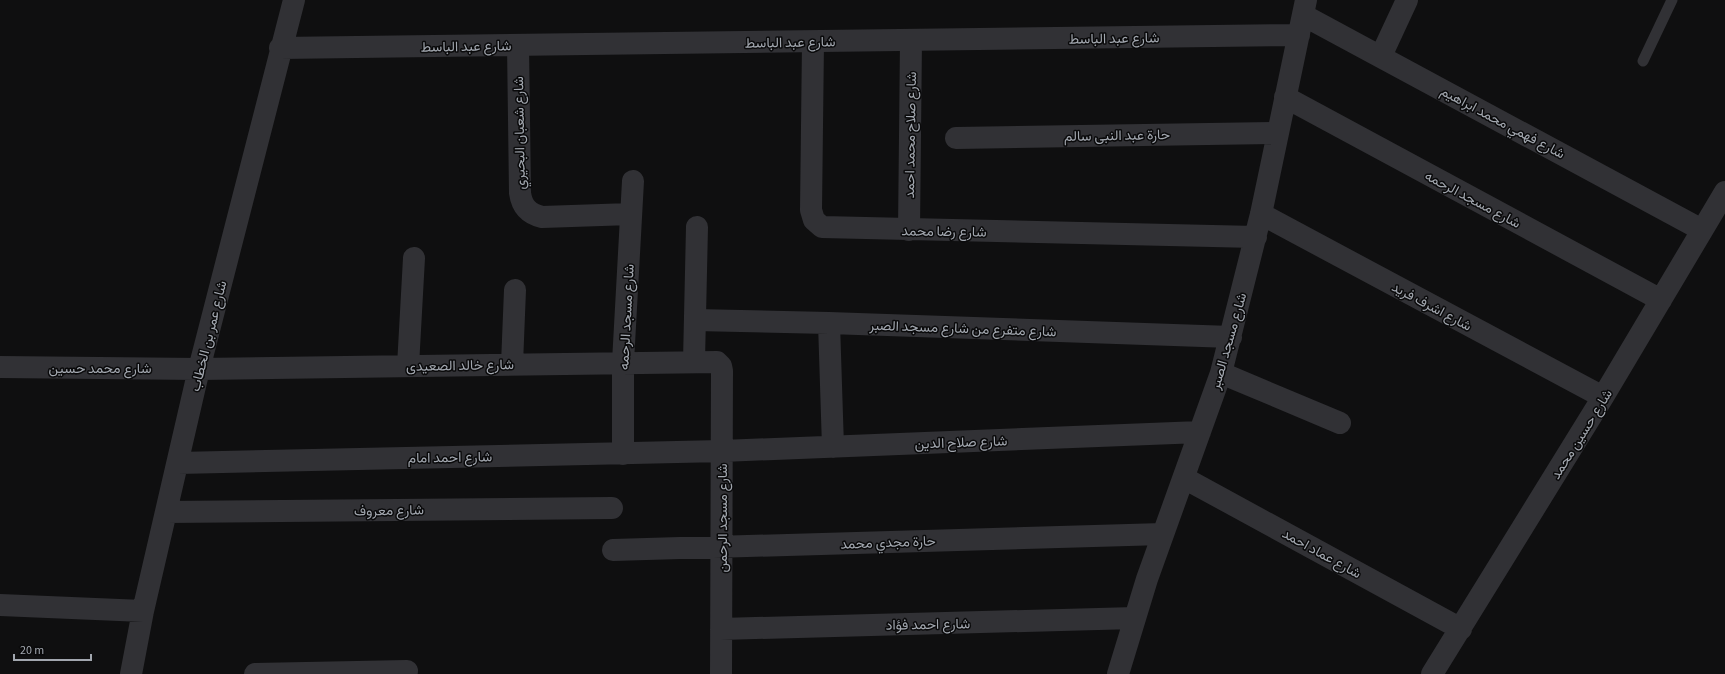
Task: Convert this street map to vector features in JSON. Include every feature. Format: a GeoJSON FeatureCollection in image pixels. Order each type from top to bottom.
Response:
{"type":"FeatureCollection","features":[{"type":"Feature","properties":{"kind":"street","name":"شارع عمر بن الخطاب"},"geometry":{"type":"LineString","coordinates":[[131,674],[143,611],[199,368],[280,48],[294,0]]}},
{"type":"Feature","properties":{"kind":"street"},"geometry":{"type":"LineString","coordinates":[[1381,56],[1407,0]]}},
{"type":"Feature","properties":{"kind":"street","name":"شارع عبد الباسط"},"geometry":{"type":"LineString","coordinates":[[280,48],[911,40],[1303,17]]}},
{"type":"Feature","properties":{"kind":"street","name":"شارع فهمي محمد ابراهيم"},"geometry":{"type":"LineString","coordinates":[[1303,17],[1381,56],[1702,230]]}},
{"type":"Feature","properties":{"kind":"street","name":"شارع مسجد الصبر"},"geometry":{"type":"LineString","coordinates":[[1118,674],[1163,534],[1221,373],[1231,338],[1256,237],[1303,17]]}},
{"type":"Feature","properties":{"kind":"street","name":"شارع صلاح محمد احمد"},"geometry":{"type":"LineString","coordinates":[[909,230],[911,40]]}},
{"type":"Feature","properties":{"kind":"street","name":"شارع رضا محمد"},"geometry":{"type":"LineString","coordinates":[[813,42],[811,210],[817,224],[827,228],[1256,237]]}},
{"type":"Feature","properties":{"kind":"street","name":"شارع شعبان البحيري"},"geometry":{"type":"LineString","coordinates":[[518,46],[520,193],[524,206],[535,215],[542,217],[631,214]]}},
{"type":"Feature","properties":{"kind":"street","name":"شارع مسجد الرحمه"},"geometry":{"type":"LineString","coordinates":[[1285,98],[1661,300]]}},
{"type":"Feature","properties":{"kind":"street","name":"حارة عبد النبى سالم"},"geometry":{"type":"LineString","coordinates":[[956,138],[1277,133]]}},
{"type":"Feature","properties":{"kind":"street","name":"شارع مسجد الرحمه"},"geometry":{"type":"LineString","coordinates":[[623,454],[623,362],[633,181]]}},
{"type":"Feature","properties":{"kind":"street","name":"شارع حسين محمد"},"geometry":{"type":"LineString","coordinates":[[1432,674],[1604,397],[1725,192]]}},
{"type":"Feature","properties":{"kind":"street","name":"شارع اشرف فريد"},"geometry":{"type":"LineString","coordinates":[[1261,214],[1604,397]]}},
{"type":"Feature","properties":{"kind":"street"},"geometry":{"type":"LineString","coordinates":[[694,362],[697,227]]}},
{"type":"Feature","properties":{"kind":"street"},"geometry":{"type":"LineString","coordinates":[[408,366],[414,258]]}},
{"type":"Feature","properties":{"kind":"street"},"geometry":{"type":"LineString","coordinates":[[512,364],[515,290]]}},
{"type":"Feature","properties":{"kind":"street","name":"شارع متفرع من شارع مسجد الصبر"},"geometry":{"type":"LineString","coordinates":[[695,320],[829,323],[1231,338]]}},
{"type":"Feature","properties":{"kind":"street"},"geometry":{"type":"LineString","coordinates":[[829,323],[833,447]]}},
{"type":"Feature","properties":{"kind":"street","name":"شارع خالد الصعيدى"},"geometry":{"type":"LineString","coordinates":[[199,368],[714,361],[719,364]]}},
{"type":"Feature","properties":{"kind":"street","name":"شارع مسجد الرحمن"},"geometry":{"type":"LineString","coordinates":[[719,364],[722,368],[722,674]]}},
{"type":"Feature","properties":{"kind":"street","name":"شارع محمد حسين"},"geometry":{"type":"LineString","coordinates":[[0,367],[199,368]]}},
{"type":"Feature","properties":{"kind":"street"},"geometry":{"type":"LineString","coordinates":[[1221,373],[1340,423]]}},
{"type":"Feature","properties":{"kind":"street","name":"شارع صلاح الدين"},"geometry":{"type":"LineString","coordinates":[[722,451],[1200,432]]}},
{"type":"Feature","properties":{"kind":"street","name":"شارع احمد امام"},"geometry":{"type":"LineString","coordinates":[[178,463],[722,451]]}},
{"type":"Feature","properties":{"kind":"street","name":"شارع عماد احمد"},"geometry":{"type":"LineString","coordinates":[[1184,478],[1461,628]]}},
{"type":"Feature","properties":{"kind":"street","name":"شارع معروف"},"geometry":{"type":"LineString","coordinates":[[166,512],[612,508]]}},
{"type":"Feature","properties":{"kind":"street","name":"حارة مجدي محمد"},"geometry":{"type":"LineString","coordinates":[[613,550],[1163,534]]}},
{"type":"Feature","properties":{"kind":"street"},"geometry":{"type":"LineString","coordinates":[[0,604],[143,611]]}},
{"type":"Feature","properties":{"kind":"street","name":"شارع احمد فؤاد"},"geometry":{"type":"LineString","coordinates":[[722,629],[1135,618]]}},
{"type":"Feature","properties":{"kind":"street"},"geometry":{"type":"LineString","coordinates":[[255,674],[407,671]]}},
{"type":"Feature","properties":{"kind":"lane"},"geometry":{"type":"LineString","coordinates":[[1643,61],[1672,0]]}}]}
